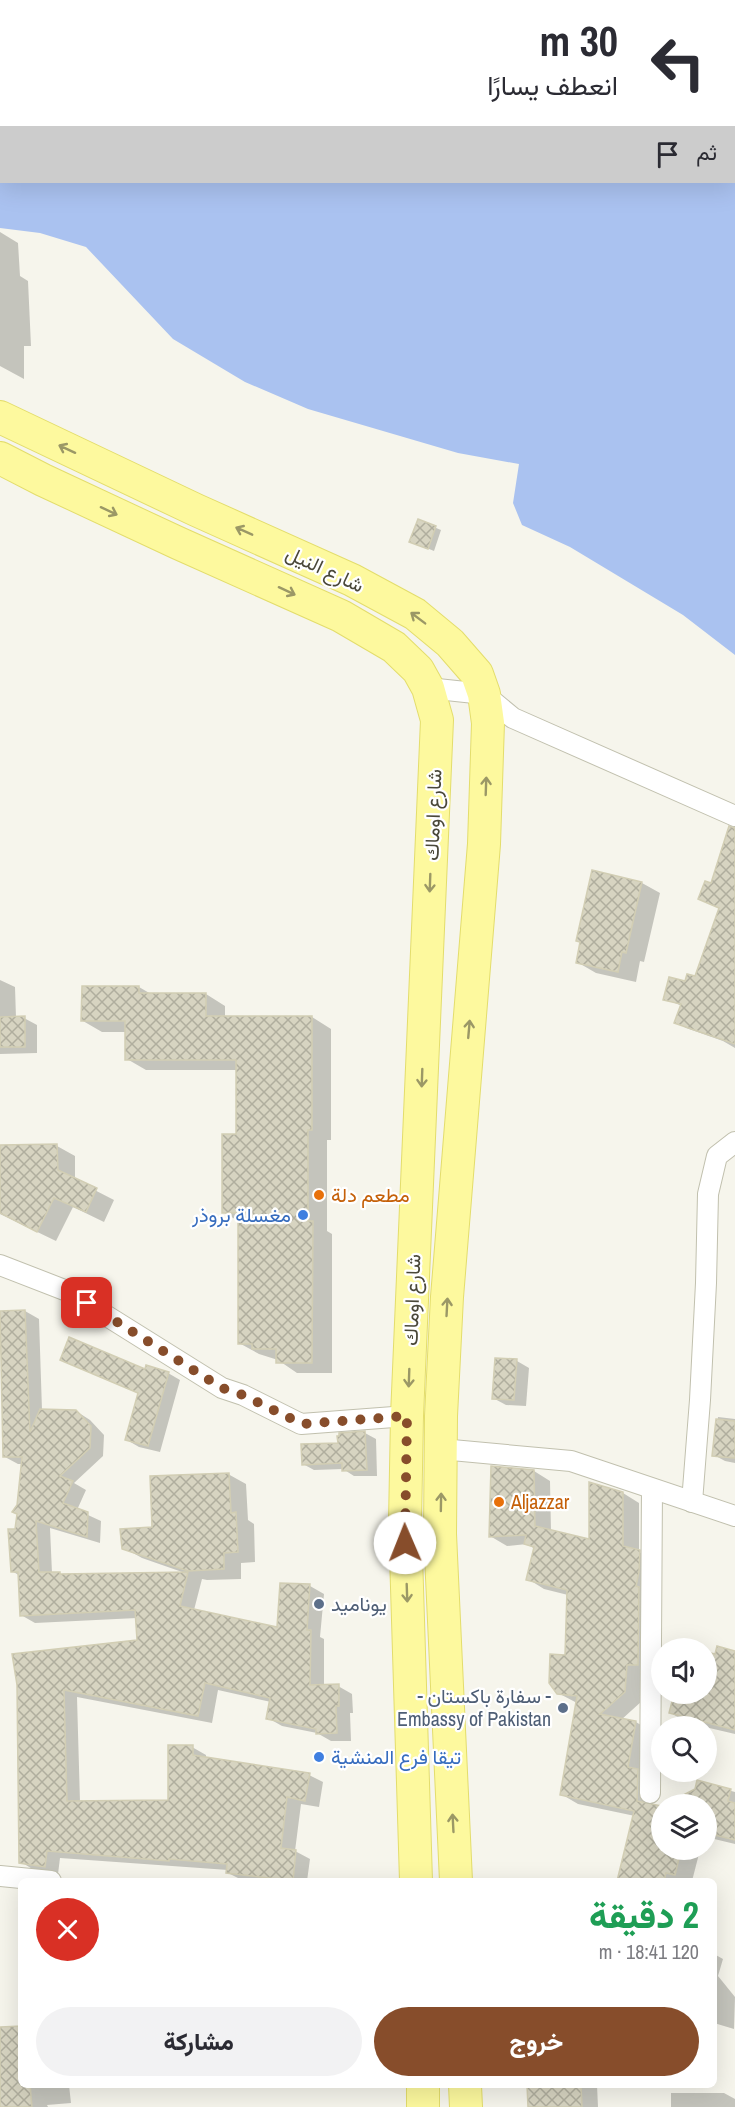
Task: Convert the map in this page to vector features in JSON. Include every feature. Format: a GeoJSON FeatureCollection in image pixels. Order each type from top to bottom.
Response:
{"type":"FeatureCollection","features":[{"type":"Feature","properties":{"kind":"main road","name":"شارع النيل"},"geometry":{"type":"LineString","coordinates":[[0,417],[196,510],[352,580],[414,614],[450,643],[477,674],[484,694],[488,723],[484,844]]}},
{"type":"Feature","properties":{"kind":"main road","name":"شارع النيل"},"geometry":{"type":"LineString","coordinates":[[0,458],[136,524],[341,616],[394,647],[418,670],[428,688],[437,720]]}},
{"type":"Feature","properties":{"kind":"main road","name":"شارع اوماك"},"geometry":{"type":"LineString","coordinates":[[416,1878],[405,1522],[407,1416],[437,720]]}},
{"type":"Feature","properties":{"kind":"main road","name":"شارع اوماك"},"geometry":{"type":"LineString","coordinates":[[456,1878],[440,1534],[441,1449],[447,1297],[484,844]]}},
{"type":"Feature","properties":{"kind":"main road"},"geometry":{"type":"LineString","coordinates":[[423,2088],[423,2107]]}},
{"type":"Feature","properties":{"kind":"main road"},"geometry":{"type":"LineString","coordinates":[[465,2088],[466,2107]]}},
{"type":"Feature","properties":{"kind":"street"},"geometry":{"type":"LineString","coordinates":[[428,688],[484,694],[513,718],[735,816]]}},
{"type":"Feature","properties":{"kind":"street"},"geometry":{"type":"LineString","coordinates":[[692,1502],[703,1353],[708,1194],[717,1156],[735,1142]]}},
{"type":"Feature","properties":{"kind":"street"},"geometry":{"type":"LineString","coordinates":[[0,1265],[67,1291],[222,1388],[254,1400],[302,1424],[407,1416]]}},
{"type":"Feature","properties":{"kind":"street"},"geometry":{"type":"LineString","coordinates":[[441,1449],[571,1461],[735,1516]]}},
{"type":"Feature","properties":{"kind":"street"},"geometry":{"type":"LineString","coordinates":[[650,1793],[652,1488]]}},
{"type":"Feature","properties":{"kind":"street"},"geometry":{"type":"LineString","coordinates":[[0,1876],[20,1878]]}},
{"type":"Feature","properties":{"kind":"water"},"geometry":{"type":"Polygon","coordinates":[[[0,183],[735,183],[735,655],[683,615],[570,547],[522,525],[513,503],[519,464],[458,453],[308,409],[245,382],[173,339],[86,247],[40,233],[0,228],[0,183]]]}},
{"type":"Feature","properties":{"kind":"building"},"geometry":{"type":"Polygon","coordinates":[[[418,519],[436,526],[428,549],[409,542],[418,519]]]}},
{"type":"Feature","properties":{"kind":"building"},"geometry":{"type":"Polygon","coordinates":[[[729,826],[735,828],[735,1044],[674,1023],[681,1004],[663,1000],[669,977],[685,981],[687,974],[695,976],[719,908],[698,899],[705,881],[711,883],[729,826]]]}},
{"type":"Feature","properties":{"kind":"building"},"geometry":{"type":"Polygon","coordinates":[[[592,870],[642,882],[626,953],[622,952],[618,972],[576,963],[580,942],[576,941],[592,870]]]}},
{"type":"Feature","properties":{"kind":"building"},"geometry":{"type":"Polygon","coordinates":[[[82,986],[139,986],[139,993],[206,993],[206,1016],[312,1016],[312,1130],[308,1130],[308,1221],[313,1221],[312,1363],[276,1363],[276,1349],[252,1349],[252,1344],[238,1344],[238,1213],[222,1213],[222,1134],[236,1134],[236,1060],[125,1060],[125,1021],[81,1021],[82,986]]]}},
{"type":"Feature","properties":{"kind":"building"},"geometry":{"type":"Polygon","coordinates":[[[25,1016],[25,1047],[0,1047],[0,1017],[25,1016]]]}},
{"type":"Feature","properties":{"kind":"building"},"geometry":{"type":"Polygon","coordinates":[[[57,1144],[58,1170],[97,1188],[86,1212],[54,1198],[37,1232],[0,1213],[0,1145],[57,1144]]]}},
{"type":"Feature","properties":{"kind":"building"},"geometry":{"type":"Polygon","coordinates":[[[25,1310],[30,1432],[40,1409],[76,1410],[91,1426],[90,1448],[60,1476],[73,1481],[63,1503],[88,1512],[87,1537],[36,1521],[39,1572],[60,1572],[60,1574],[188,1572],[180,1606],[277,1627],[280,1583],[310,1584],[307,1630],[311,1630],[310,1685],[339,1684],[339,1706],[336,1706],[337,1733],[316,1734],[316,1729],[266,1719],[270,1698],[205,1683],[198,1716],[64,1690],[67,1801],[168,1800],[168,1745],[193,1745],[193,1755],[310,1773],[305,1801],[287,1797],[281,1848],[296,1850],[293,1878],[268,1878],[226,1873],[227,1864],[47,1851],[45,1867],[19,1863],[17,1685],[12,1654],[137,1640],[135,1610],[20,1616],[18,1572],[11,1572],[8,1529],[15,1529],[17,1514],[12,1512],[17,1505],[22,1457],[3,1457],[0,1311],[25,1310]]]}},
{"type":"Feature","properties":{"kind":"building"},"geometry":{"type":"Polygon","coordinates":[[[69,1337],[145,1369],[146,1365],[169,1372],[148,1446],[125,1440],[138,1393],[60,1360],[69,1337]]]}},
{"type":"Feature","properties":{"kind":"building"},"geometry":{"type":"Polygon","coordinates":[[[495,1358],[517,1359],[514,1400],[492,1399],[495,1358]]]}},
{"type":"Feature","properties":{"kind":"building"},"geometry":{"type":"Polygon","coordinates":[[[716,1419],[735,1421],[735,1458],[712,1456],[716,1419]]]}},
{"type":"Feature","properties":{"kind":"building"},"geometry":{"type":"Polygon","coordinates":[[[365,1431],[367,1470],[342,1471],[342,1463],[302,1465],[301,1444],[338,1443],[339,1433],[365,1431]]]}},
{"type":"Feature","properties":{"kind":"building"},"geometry":{"type":"Polygon","coordinates":[[[491,1466],[534,1470],[535,1526],[589,1539],[589,1482],[623,1492],[623,1546],[640,1550],[636,1586],[639,1587],[638,1665],[627,1665],[625,1692],[600,1714],[636,1721],[628,1767],[638,1769],[637,1801],[651,1804],[651,1860],[679,1860],[675,1875],[666,1873],[665,1878],[618,1878],[634,1811],[560,1795],[577,1696],[557,1694],[549,1683],[550,1654],[565,1655],[567,1590],[526,1580],[534,1547],[524,1544],[526,1535],[489,1537],[491,1466]]]}},
{"type":"Feature","properties":{"kind":"building"},"geometry":{"type":"Polygon","coordinates":[[[229,1473],[231,1513],[236,1512],[238,1552],[224,1553],[224,1569],[188,1571],[122,1549],[120,1529],[152,1527],[150,1476],[229,1473]]]}},
{"type":"Feature","properties":{"kind":"building"},"geometry":{"type":"Polygon","coordinates":[[[717,1646],[735,1651],[735,1730],[717,1725],[717,1716],[681,1716],[669,1713],[671,1704],[717,1704],[717,1646]]]}},
{"type":"Feature","properties":{"kind":"building"},"geometry":{"type":"Polygon","coordinates":[[[697,1782],[705,1782],[731,1789],[728,1801],[735,1803],[735,1840],[717,1836],[717,1794],[685,1794],[695,1789],[697,1782]]]}},
{"type":"Feature","properties":{"kind":"building"},"geometry":{"type":"Polygon","coordinates":[[[18,2026],[18,2088],[30,2088],[32,2107],[0,2107],[0,2027],[18,2026]]]}},
{"type":"Feature","properties":{"kind":"building"},"geometry":{"type":"Polygon","coordinates":[[[527,2088],[581,2088],[582,2107],[528,2107],[527,2088]]]}},
{"type":"Feature","properties":{"kind":"place","name":"مطعم دلة"},"geometry":{"type":"Point","coordinates":[319,1195]}},
{"type":"Feature","properties":{"kind":"place","name":"مغسلة بروذر"},"geometry":{"type":"Point","coordinates":[303,1215]}},
{"type":"Feature","properties":{"kind":"place","name":"Aljazzar"},"geometry":{"type":"Point","coordinates":[499,1502]}},
{"type":"Feature","properties":{"kind":"place","name":"يوناميد"},"geometry":{"type":"Point","coordinates":[319,1604]}},
{"type":"Feature","properties":{"kind":"place","name":"- سفارة باكستان - Embassy of Pakistan"},"geometry":{"type":"Point","coordinates":[563,1708]}},
{"type":"Feature","properties":{"kind":"place","name":"تيقا فرع المنشية"},"geometry":{"type":"Point","coordinates":[319,1757]}},
{"type":"Feature","properties":{"kind":"route"},"geometry":{"type":"LineString","coordinates":[[87,1303],[222,1388],[243,1395],[302,1424],[407,1416],[405,1543]]}}]}
